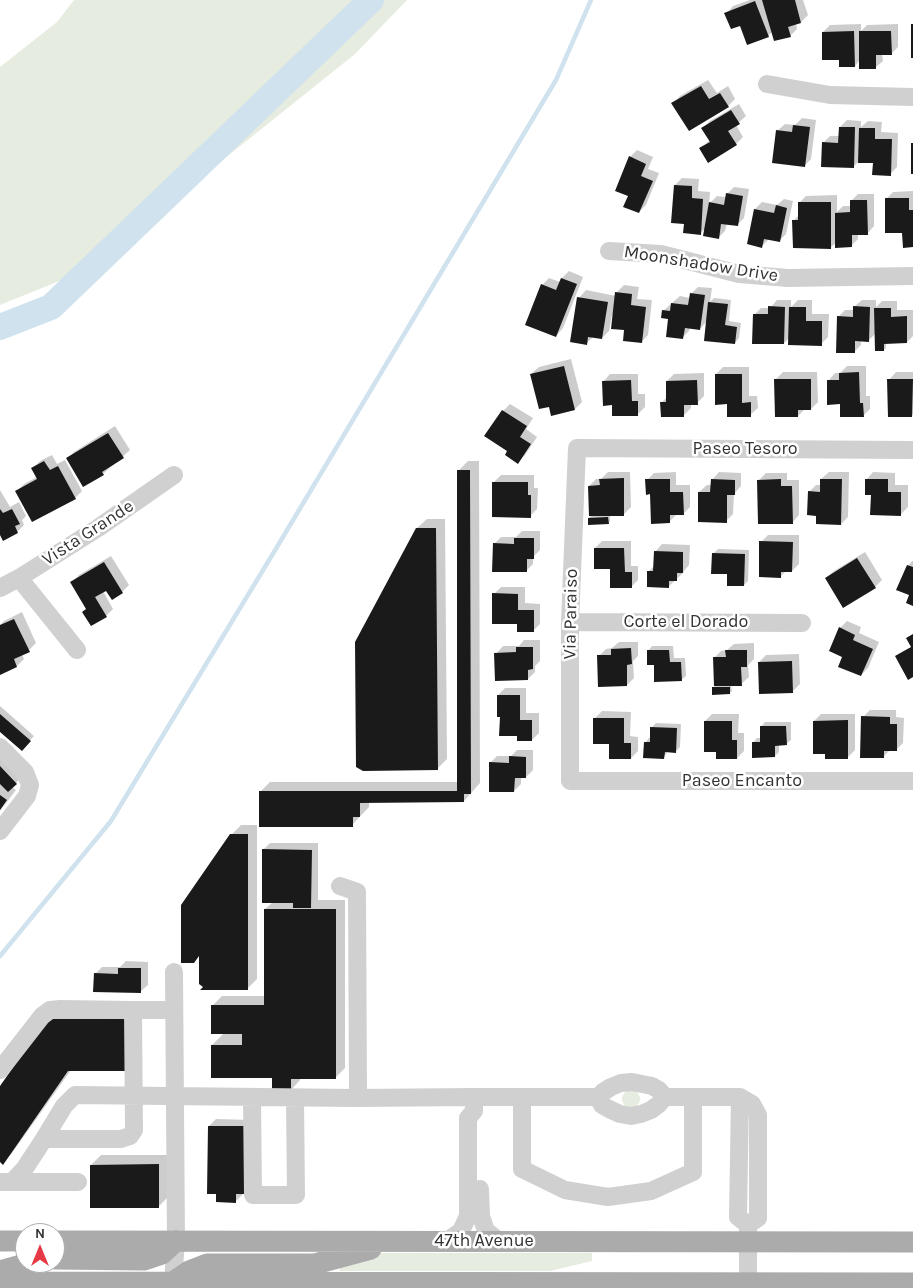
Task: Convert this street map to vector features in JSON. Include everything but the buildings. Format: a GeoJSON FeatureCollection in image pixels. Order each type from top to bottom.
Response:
{"type":"FeatureCollection","features":[{"type":"Feature","properties":{"kind":"main road","name":"47th Avenue"},"geometry":{"type":"LineString","coordinates":[[65,1241],[499,1241],[748,1234],[913,1242]]}},
{"type":"Feature","properties":{"kind":"main road"},"geometry":{"type":"LineString","coordinates":[[0,1241],[15,1241]]}},
{"type":"Feature","properties":{"kind":"main road"},"geometry":{"type":"LineString","coordinates":[[65,1259],[144,1260],[162,1254],[176,1241]]}},
{"type":"Feature","properties":{"kind":"main road"},"geometry":{"type":"LineString","coordinates":[[169,1285],[189,1271],[207,1264],[315,1264],[398,1241]]}},
{"type":"Feature","properties":{"kind":"main road"},"geometry":{"type":"LineString","coordinates":[[9,1281],[169,1285],[913,1283]]}},
{"type":"Feature","properties":{"kind":"street"},"geometry":{"type":"LineString","coordinates":[[767,84],[830,95],[913,97]]}},
{"type":"Feature","properties":{"kind":"street","name":"Moonshadow Drive"},"geometry":{"type":"LineString","coordinates":[[609,251],[661,254],[739,274],[788,278],[913,276]]}},
{"type":"Feature","properties":{"kind":"street","name":"Paseo Tesoro"},"geometry":{"type":"LineString","coordinates":[[577,448],[913,450]]}},
{"type":"Feature","properties":{"kind":"street","name":"Via Paraiso"},"geometry":{"type":"LineString","coordinates":[[570,781],[570,622],[577,448]]}},
{"type":"Feature","properties":{"kind":"street","name":"Vista Grande"},"geometry":{"type":"LineString","coordinates":[[0,588],[19,578],[120,513],[174,475]]}},
{"type":"Feature","properties":{"kind":"street"},"geometry":{"type":"LineString","coordinates":[[19,578],[78,650]]}},
{"type":"Feature","properties":{"kind":"street","name":"Corte el Dorado"},"geometry":{"type":"LineString","coordinates":[[570,622],[802,622]]}},
{"type":"Feature","properties":{"kind":"street"},"geometry":{"type":"LineString","coordinates":[[0,747],[25,772],[30,785],[27,796],[0,830]]}},
{"type":"Feature","properties":{"kind":"street","name":"Paseo Encanto"},"geometry":{"type":"LineString","coordinates":[[570,781],[913,781]]}},
{"type":"Feature","properties":{"kind":"street"},"geometry":{"type":"LineString","coordinates":[[340,886],[357,892],[358,1091],[354,1098]]}},
{"type":"Feature","properties":{"kind":"street"},"geometry":{"type":"LineString","coordinates":[[169,1285],[176,1241],[174,972]]}},
{"type":"Feature","properties":{"kind":"street"},"geometry":{"type":"LineString","coordinates":[[0,1070],[42,1016],[50,1010],[174,1010]]}},
{"type":"Feature","properties":{"kind":"street"},"geometry":{"type":"LineString","coordinates":[[44,1140],[121,1139],[130,1136],[134,1130],[133,1010]]}},
{"type":"Feature","properties":{"kind":"street"},"geometry":{"type":"LineString","coordinates":[[6,1182],[25,1168],[64,1106],[75,1096],[354,1098],[474,1104],[522,1097],[598,1097],[611,1087],[621,1083],[632,1082],[652,1086],[665,1097]]}},
{"type":"Feature","properties":{"kind":"street"},"geometry":{"type":"LineString","coordinates":[[252,1097],[253,1195],[296,1195],[295,1098]]}},
{"type":"Feature","properties":{"kind":"street"},"geometry":{"type":"LineString","coordinates":[[522,1097],[522,1169],[565,1190],[608,1198],[651,1191],[693,1172],[693,1097]]}},
{"type":"Feature","properties":{"kind":"street"},"geometry":{"type":"LineString","coordinates":[[598,1097],[602,1105],[610,1110],[631,1116],[651,1110],[665,1097],[740,1097],[752,1104],[758,1115],[758,1218],[748,1234],[748,1283]]}},
{"type":"Feature","properties":{"kind":"street"},"geometry":{"type":"LineString","coordinates":[[447,1241],[461,1231],[468,1216],[468,1118],[474,1104]]}},
{"type":"Feature","properties":{"kind":"street"},"geometry":{"type":"LineString","coordinates":[[474,1104],[479,1117],[480,1216],[486,1231],[499,1241]]}},
{"type":"Feature","properties":{"kind":"street"},"geometry":{"type":"LineString","coordinates":[[6,1182],[78,1182]]}},
{"type":"Feature","properties":{"kind":"shaded area"},"geometry":{"type":"Polygon","coordinates":[[[74,0],[407,0],[355,54],[84,271],[0,305],[0,67],[57,22],[74,0]]]}},
{"type":"Feature","properties":{"kind":"shaded area"},"geometry":{"type":"Polygon","coordinates":[[[631,1090],[637,1093],[640,1099],[637,1105],[631,1108],[625,1105],[622,1099],[625,1093],[631,1090]]]}},
{"type":"Feature","properties":{"kind":"shaded area"},"geometry":{"type":"Polygon","coordinates":[[[382,1253],[592,1253],[592,1261],[550,1271],[340,1271],[339,1263],[382,1253]]]}},
{"type":"Feature","properties":{"kind":"waterway"},"geometry":{"type":"LineString","coordinates":[[0,327],[51,307],[371,0]]}},
{"type":"Feature","properties":{"kind":"waterway"},"geometry":{"type":"LineString","coordinates":[[0,956],[111,821],[556,80],[591,0]]}}]}
